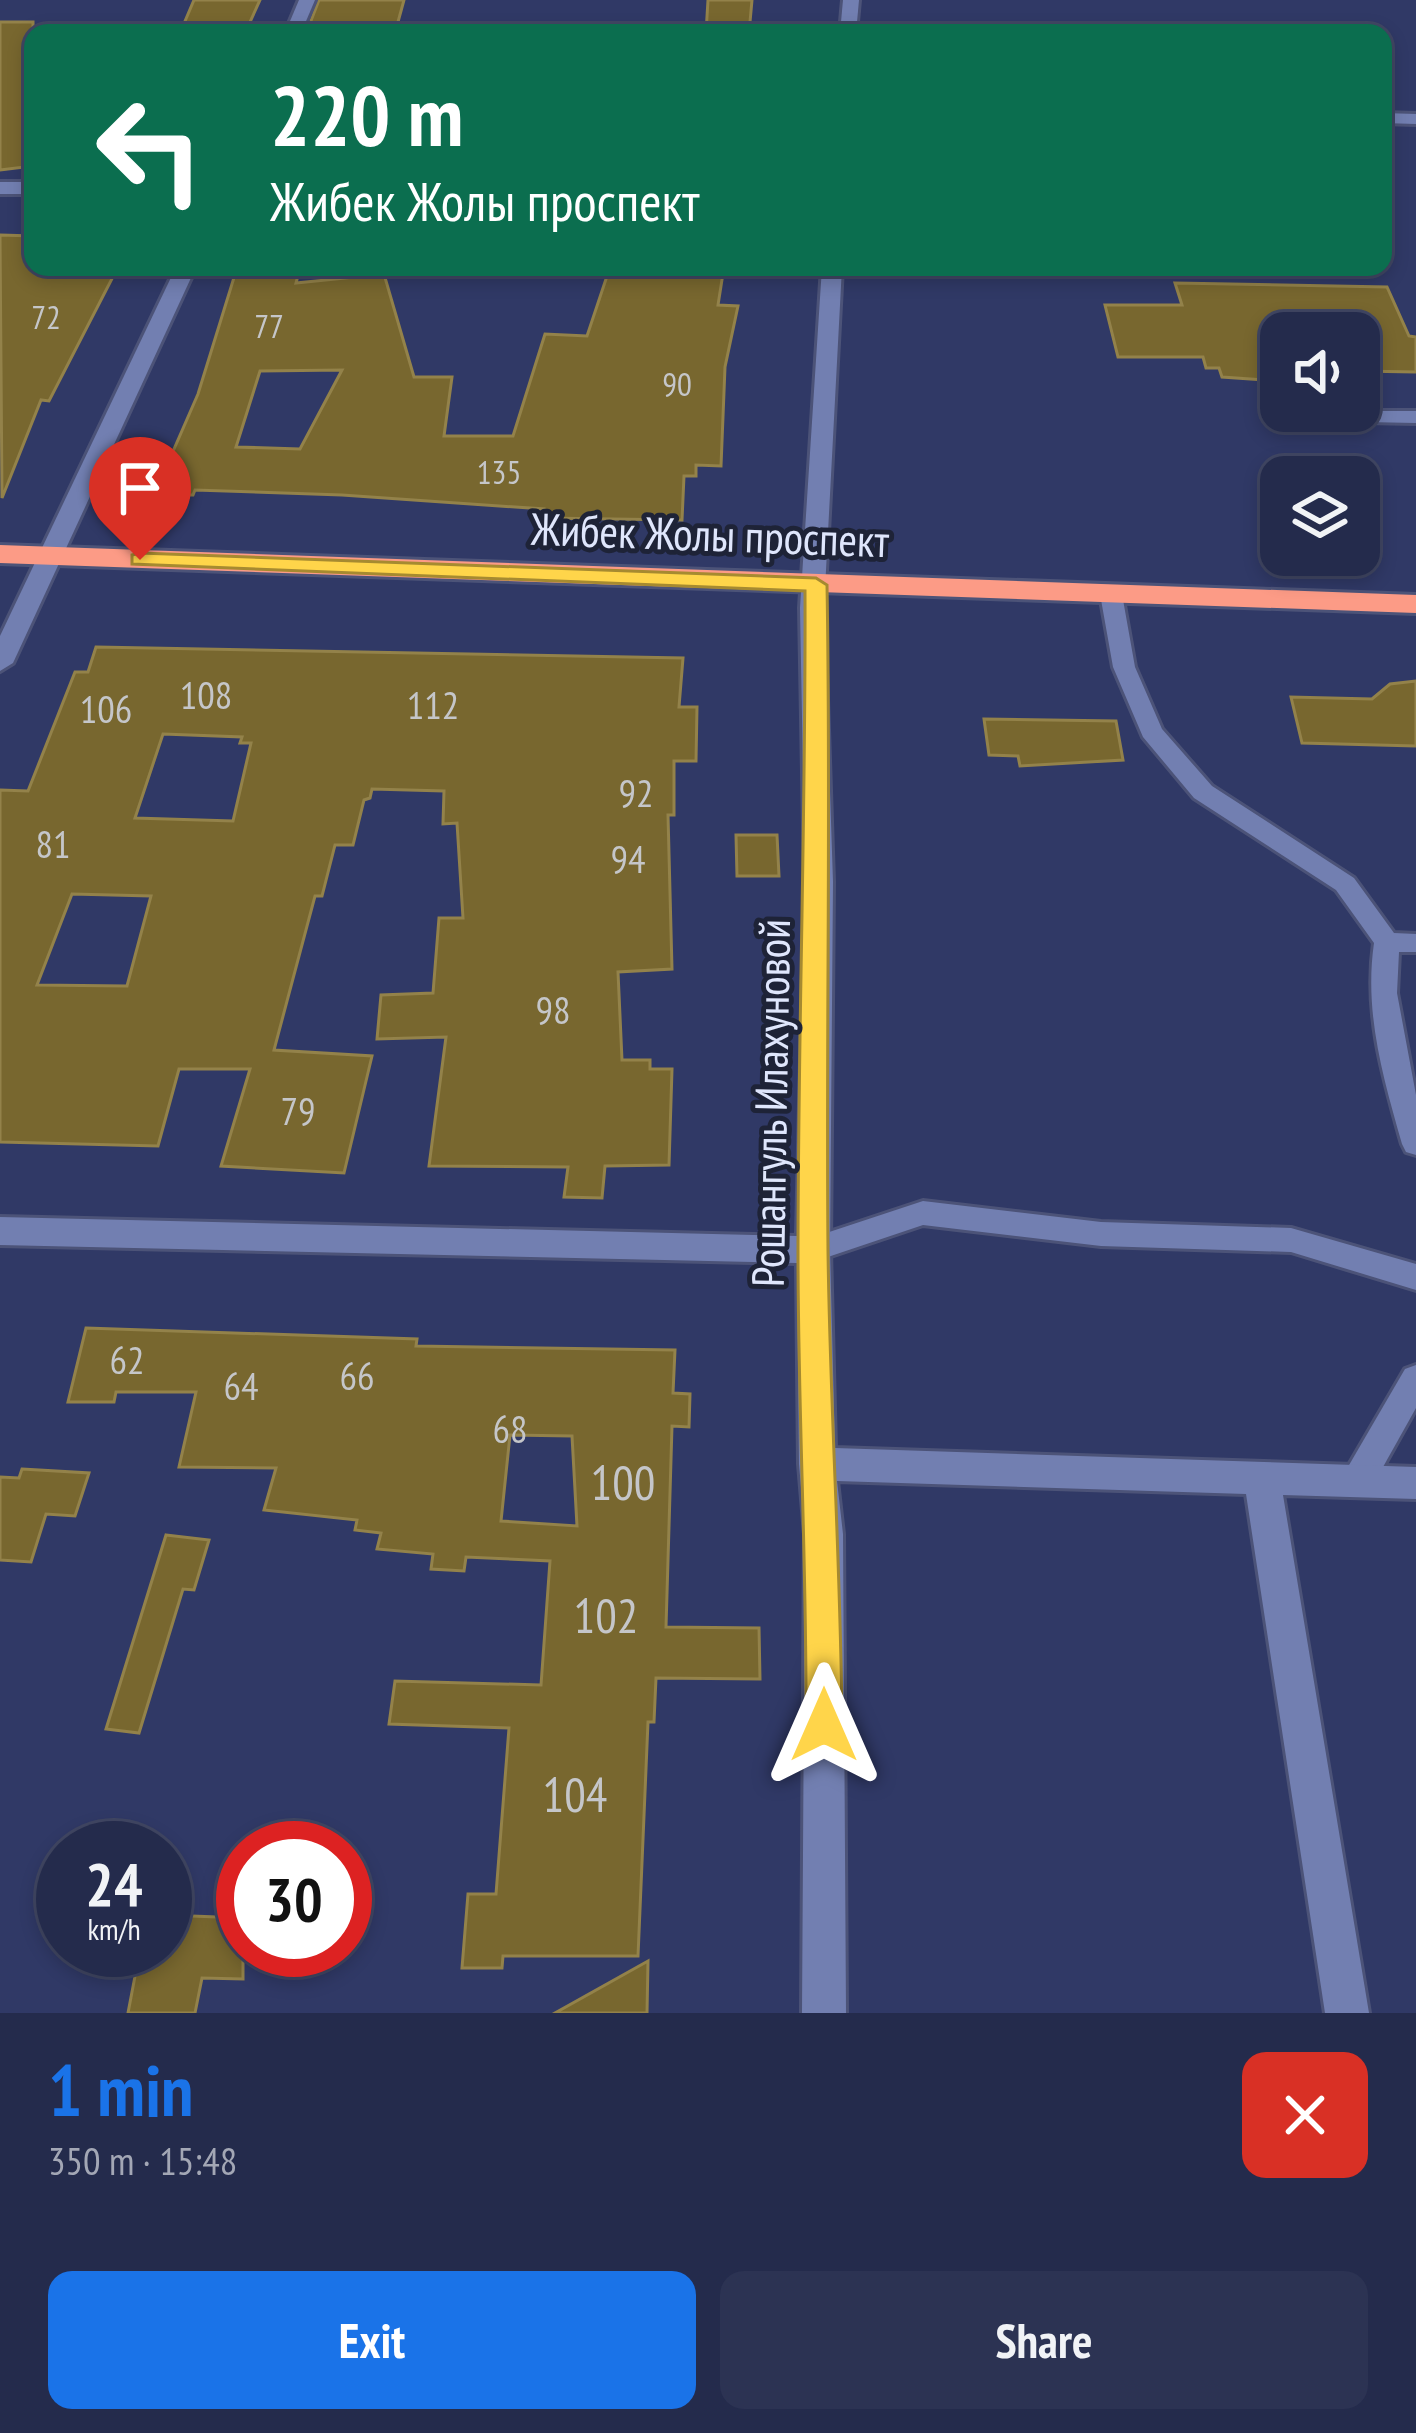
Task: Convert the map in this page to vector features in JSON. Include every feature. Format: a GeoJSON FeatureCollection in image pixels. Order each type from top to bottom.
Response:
{"type":"FeatureCollection","features":[{"type":"Feature","properties":{"kind":"highway","name":"Жибек Жолы проспект"},"geometry":{"type":"LineString","coordinates":[[0,554],[1416,604]]}},
{"type":"Feature","properties":{"kind":"street"},"geometry":{"type":"LineString","coordinates":[[0,663],[183,276]]}},
{"type":"Feature","properties":{"kind":"street","name":"Рошангуль Илахуновой"},"geometry":{"type":"LineString","coordinates":[[824,2013],[824,1534],[817,1464],[813,1250],[819,882],[816,585],[832,276]]}},
{"type":"Feature","properties":{"kind":"street"},"geometry":{"type":"LineString","coordinates":[[0,1232],[813,1250]]}},
{"type":"Feature","properties":{"kind":"street"},"geometry":{"type":"LineString","coordinates":[[817,1464],[1416,1484]]}},
{"type":"Feature","properties":{"kind":"street"},"geometry":{"type":"LineString","coordinates":[[1262,1480],[1347,2013]]}},
{"type":"Feature","properties":{"kind":"lane"},"geometry":{"type":"LineString","coordinates":[[1380,416],[1416,417]]}},
{"type":"Feature","properties":{"kind":"lane"},"geometry":{"type":"LineString","coordinates":[[1111,594],[1124,667],[1151,732],[1203,792],[1345,884],[1387,942],[1382,967],[1388,1042],[1416,1144]]}},
{"type":"Feature","properties":{"kind":"lane"},"geometry":{"type":"LineString","coordinates":[[1387,942],[1416,943]]}},
{"type":"Feature","properties":{"kind":"lane"},"geometry":{"type":"LineString","coordinates":[[813,1250],[923,1213],[1101,1234],[1291,1240],[1416,1277]]}},
{"type":"Feature","properties":{"kind":"lane"},"geometry":{"type":"LineString","coordinates":[[1357,1482],[1416,1379]]}},
{"type":"Feature","properties":{"kind":"building"},"geometry":{"type":"Polygon","coordinates":[[[194,0],[260,0],[249,24],[184,24],[194,0]]]}},
{"type":"Feature","properties":{"kind":"building"},"geometry":{"type":"Polygon","coordinates":[[[319,0],[404,0],[397,24],[310,24],[319,0]]]}},
{"type":"Feature","properties":{"kind":"building"},"geometry":{"type":"Polygon","coordinates":[[[708,0],[752,0],[750,24],[707,24],[708,0]]]}},
{"type":"Feature","properties":{"kind":"building"},"geometry":{"type":"Polygon","coordinates":[[[0,22],[33,22],[24,24],[24,167],[0,170],[0,22]]]}},
{"type":"Feature","properties":{"kind":"building"},"geometry":{"type":"Polygon","coordinates":[[[0,235],[24,236],[24,276],[113,276],[49,401],[41,400],[2,498],[0,235]]]}},
{"type":"Feature","properties":{"kind":"building"},"geometry":{"type":"Polygon","coordinates":[[[234,276],[298,276],[296,283],[385,276],[414,377],[452,377],[444,436],[513,436],[545,334],[587,336],[607,276],[723,276],[718,305],[738,306],[725,367],[721,466],[696,465],[696,476],[684,476],[682,520],[543,518],[544,509],[342,495],[195,490],[193,495],[154,495],[198,394],[234,276]],[[342,370],[260,371],[236,447],[300,449],[342,370]]]}},
{"type":"Feature","properties":{"kind":"building"},"geometry":{"type":"Polygon","coordinates":[[[1175,283],[1387,287],[1409,336],[1416,337],[1416,372],[1380,371],[1380,312],[1260,312],[1260,380],[1222,377],[1219,368],[1206,368],[1203,357],[1118,357],[1105,305],[1182,305],[1175,283]]]}},
{"type":"Feature","properties":{"kind":"building"},"geometry":{"type":"Polygon","coordinates":[[[96,647],[683,658],[679,707],[697,707],[696,761],[674,761],[674,815],[668,815],[672,969],[618,972],[622,1060],[650,1060],[650,1069],[672,1069],[669,1165],[605,1166],[602,1198],[564,1197],[568,1167],[429,1166],[446,1037],[377,1039],[381,995],[433,993],[439,918],[463,918],[457,823],[443,824],[444,791],[372,789],[370,798],[364,800],[353,845],[335,845],[322,896],[315,896],[274,1050],[372,1056],[344,1173],[221,1166],[250,1069],[179,1069],[158,1146],[0,1142],[0,790],[28,791],[75,672],[88,672],[96,647]],[[163,734],[135,818],[233,821],[251,743],[240,743],[242,737],[163,734]],[[72,894],[37,985],[127,986],[151,896],[72,894]]]}},
{"type":"Feature","properties":{"kind":"building"},"geometry":{"type":"Polygon","coordinates":[[[1416,681],[1416,746],[1302,743],[1291,697],[1372,699],[1390,684],[1416,681]]]}},
{"type":"Feature","properties":{"kind":"building"},"geometry":{"type":"Polygon","coordinates":[[[984,719],[1116,721],[1123,760],[1020,766],[1018,756],[989,755],[984,719]]]}},
{"type":"Feature","properties":{"kind":"building"},"geometry":{"type":"Polygon","coordinates":[[[736,835],[777,835],[779,876],[737,876],[736,835]]]}},
{"type":"Feature","properties":{"kind":"building"},"geometry":{"type":"Polygon","coordinates":[[[86,1328],[417,1339],[416,1346],[675,1350],[673,1393],[690,1394],[689,1427],[672,1426],[666,1627],[759,1628],[760,1679],[656,1678],[654,1722],[648,1722],[638,1956],[503,1956],[502,1968],[462,1968],[468,1894],[496,1894],[509,1728],[389,1724],[395,1681],[541,1685],[550,1561],[466,1557],[464,1571],[431,1569],[433,1554],[377,1549],[381,1533],[355,1530],[357,1520],[264,1510],[276,1468],[179,1467],[196,1392],[116,1392],[114,1402],[68,1402],[86,1328]],[[510,1435],[501,1521],[577,1526],[572,1436],[510,1435]]]}},
{"type":"Feature","properties":{"kind":"building"},"geometry":{"type":"Polygon","coordinates":[[[22,1469],[89,1473],[75,1516],[46,1514],[31,1562],[0,1560],[0,1477],[19,1478],[22,1469]]]}},
{"type":"Feature","properties":{"kind":"building"},"geometry":{"type":"Polygon","coordinates":[[[166,1535],[209,1540],[194,1590],[183,1589],[139,1733],[106,1729],[166,1535]]]}},
{"type":"Feature","properties":{"kind":"building"},"geometry":{"type":"Polygon","coordinates":[[[192,1916],[216,1917],[216,1977],[243,1979],[202,1978],[195,2013],[128,2013],[135,1977],[192,1977],[192,1916]]]}},
{"type":"Feature","properties":{"kind":"building"},"geometry":{"type":"Polygon","coordinates":[[[648,1961],[647,2013],[555,2013],[648,1961]]]}},
{"type":"Feature","properties":{"kind":"route"},"geometry":{"type":"LineString","coordinates":[[140,560],[816,585],[812,608],[819,882],[813,1250],[817,1464],[824,1534],[824,1725]]}}]}
